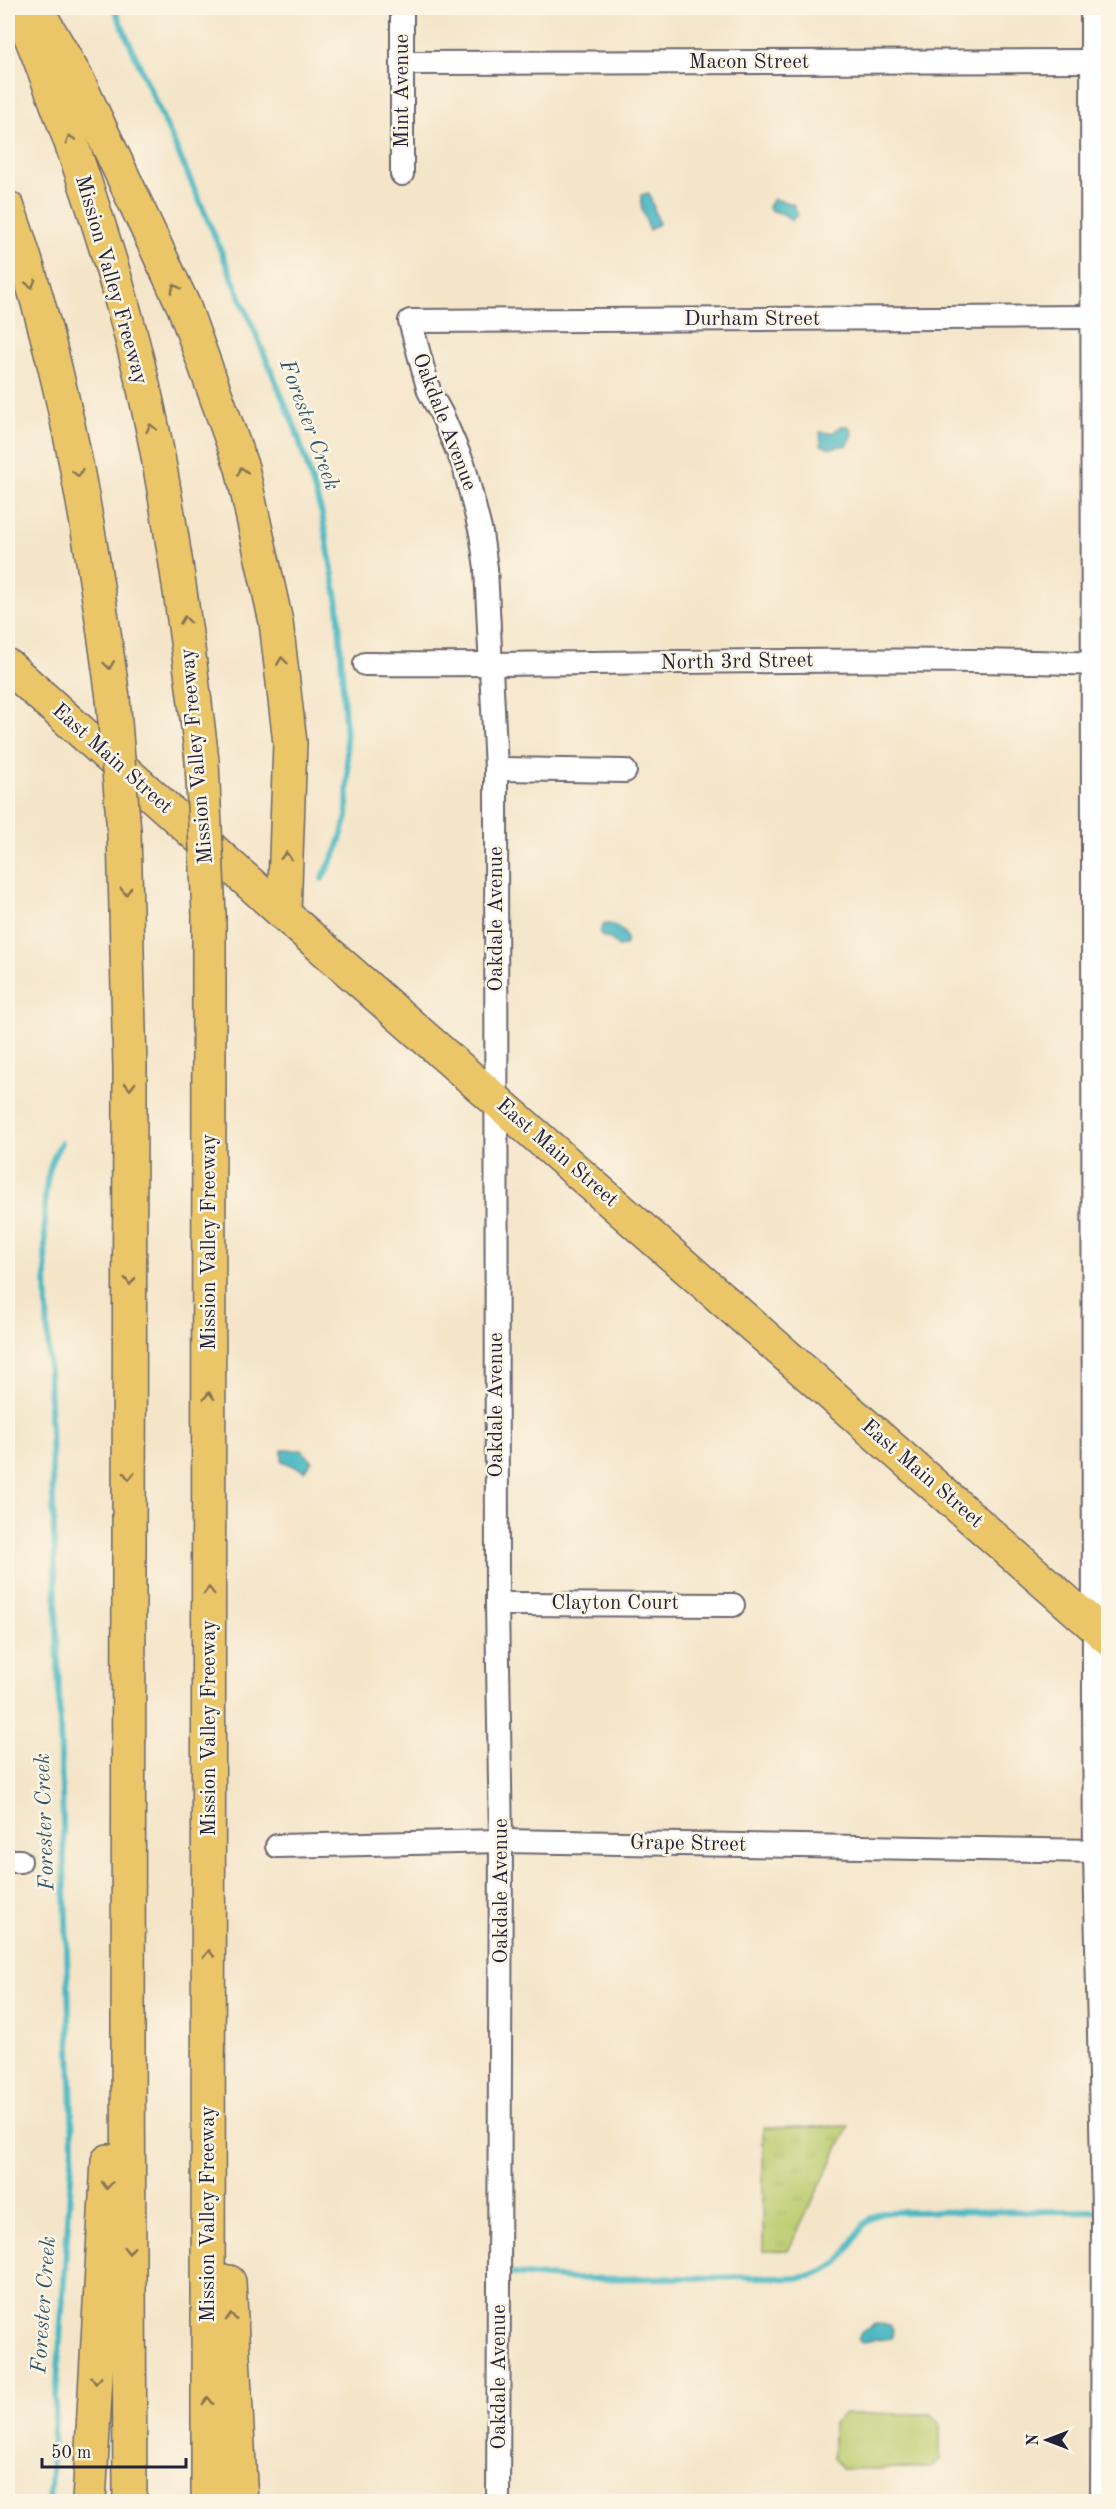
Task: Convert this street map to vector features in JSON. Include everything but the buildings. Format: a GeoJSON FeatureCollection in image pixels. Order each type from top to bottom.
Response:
{"type":"FeatureCollection","features":[{"type":"Feature","properties":{"kind":"main road","name":"Mission Valley Freeway"},"geometry":{"type":"LineString","coordinates":[[19,8],[81,170],[132,347],[156,449],[183,602],[202,761],[209,915],[208,2502]]}},
{"type":"Feature","properties":{"kind":"main road"},"geometry":{"type":"LineString","coordinates":[[36,8],[78,81],[184,307],[242,468],[276,622],[290,743],[284,914]]}},
{"type":"Feature","properties":{"kind":"main road"},"geometry":{"type":"LineString","coordinates":[[8,208],[48,344],[87,517],[113,698],[124,832],[130,1068],[128,2044],[130,2502]]}},
{"type":"Feature","properties":{"kind":"main road","name":"East Main Street"},"geometry":{"type":"LineString","coordinates":[[8,666],[284,914],[1103,1633]]}},
{"type":"Feature","properties":{"kind":"main road"},"geometry":{"type":"LineString","coordinates":[[209,2001],[227,2247],[241,2502]]}},
{"type":"Feature","properties":{"kind":"main road"},"geometry":{"type":"LineString","coordinates":[[89,2502],[110,2122],[128,2044]]}},
{"type":"Feature","properties":{"kind":"street","name":"Mint Avenue"},"geometry":{"type":"LineString","coordinates":[[402,8],[402,174]]}},
{"type":"Feature","properties":{"kind":"street"},"geometry":{"type":"LineString","coordinates":[[1095,8],[1095,317],[1103,664],[1103,1633],[1098,1851],[1106,2211],[1105,2502]]}},
{"type":"Feature","properties":{"kind":"street","name":"Macon Street"},"geometry":{"type":"LineString","coordinates":[[402,63],[1095,61]]}},
{"type":"Feature","properties":{"kind":"street","name":"Durham Street"},"geometry":{"type":"LineString","coordinates":[[410,321],[1095,317]]}},
{"type":"Feature","properties":{"kind":"street","name":"Oakdale Avenue"},"geometry":{"type":"LineString","coordinates":[[410,321],[429,391],[454,440],[474,499],[486,568],[489,665],[496,769],[496,1604],[501,1841],[498,2502]]}},
{"type":"Feature","properties":{"kind":"street","name":"North 3rd Street"},"geometry":{"type":"LineString","coordinates":[[365,664],[489,665],[982,660],[1103,664]]}},
{"type":"Feature","properties":{"kind":"street"},"geometry":{"type":"LineString","coordinates":[[496,769],[625,771]]}},
{"type":"Feature","properties":{"kind":"street","name":"Clayton Court"},"geometry":{"type":"LineString","coordinates":[[496,1604],[734,1605]]}},
{"type":"Feature","properties":{"kind":"street","name":"Grape Street"},"geometry":{"type":"LineString","coordinates":[[277,1846],[501,1841],[1098,1851]]}},
{"type":"Feature","properties":{"kind":"green space"},"geometry":{"type":"Polygon","coordinates":[[[849,2126],[788,2251],[763,2251],[763,2128],[849,2126]]]}},
{"type":"Feature","properties":{"kind":"green space"},"geometry":{"type":"Polygon","coordinates":[[[843,2414],[930,2414],[940,2423],[940,2459],[931,2468],[843,2469],[833,2458],[833,2423],[843,2414]]]}},
{"type":"Feature","properties":{"kind":"water"},"geometry":{"type":"Polygon","coordinates":[[[649,193],[659,224],[649,230],[642,209],[641,195],[649,193]]]}},
{"type":"Feature","properties":{"kind":"water"},"geometry":{"type":"Polygon","coordinates":[[[774,199],[793,204],[798,214],[791,221],[784,214],[770,210],[768,206],[774,199]]]}},
{"type":"Feature","properties":{"kind":"water"},"geometry":{"type":"Polygon","coordinates":[[[842,426],[848,426],[852,432],[848,445],[830,448],[821,445],[820,432],[832,433],[842,426]]]}},
{"type":"Feature","properties":{"kind":"water"},"geometry":{"type":"Polygon","coordinates":[[[604,924],[618,927],[626,935],[625,946],[618,947],[612,940],[602,936],[600,932],[604,924]]]}},
{"type":"Feature","properties":{"kind":"water"},"geometry":{"type":"Polygon","coordinates":[[[282,1450],[302,1450],[312,1461],[305,1471],[282,1461],[282,1450]]]}},
{"type":"Feature","properties":{"kind":"water"},"geometry":{"type":"Polygon","coordinates":[[[876,2324],[890,2325],[893,2329],[892,2338],[861,2342],[858,2340],[861,2333],[876,2324]]]}},
{"type":"Feature","properties":{"kind":"waterway","name":"Forester Creek"},"geometry":{"type":"LineString","coordinates":[[114,8],[205,213],[296,430],[322,514],[338,604],[348,774],[347,817],[337,850],[322,879]]}},
{"type":"Feature","properties":{"kind":"waterway","name":"Forester Creek"},"geometry":{"type":"LineString","coordinates":[[49,2502],[73,2146],[44,1218],[47,1179],[61,1143]]}},
{"type":"Feature","properties":{"kind":"waterway"},"geometry":{"type":"LineString","coordinates":[[503,2273],[570,2279],[812,2276],[839,2261],[865,2224],[882,2212],[1097,2211]]}}]}
